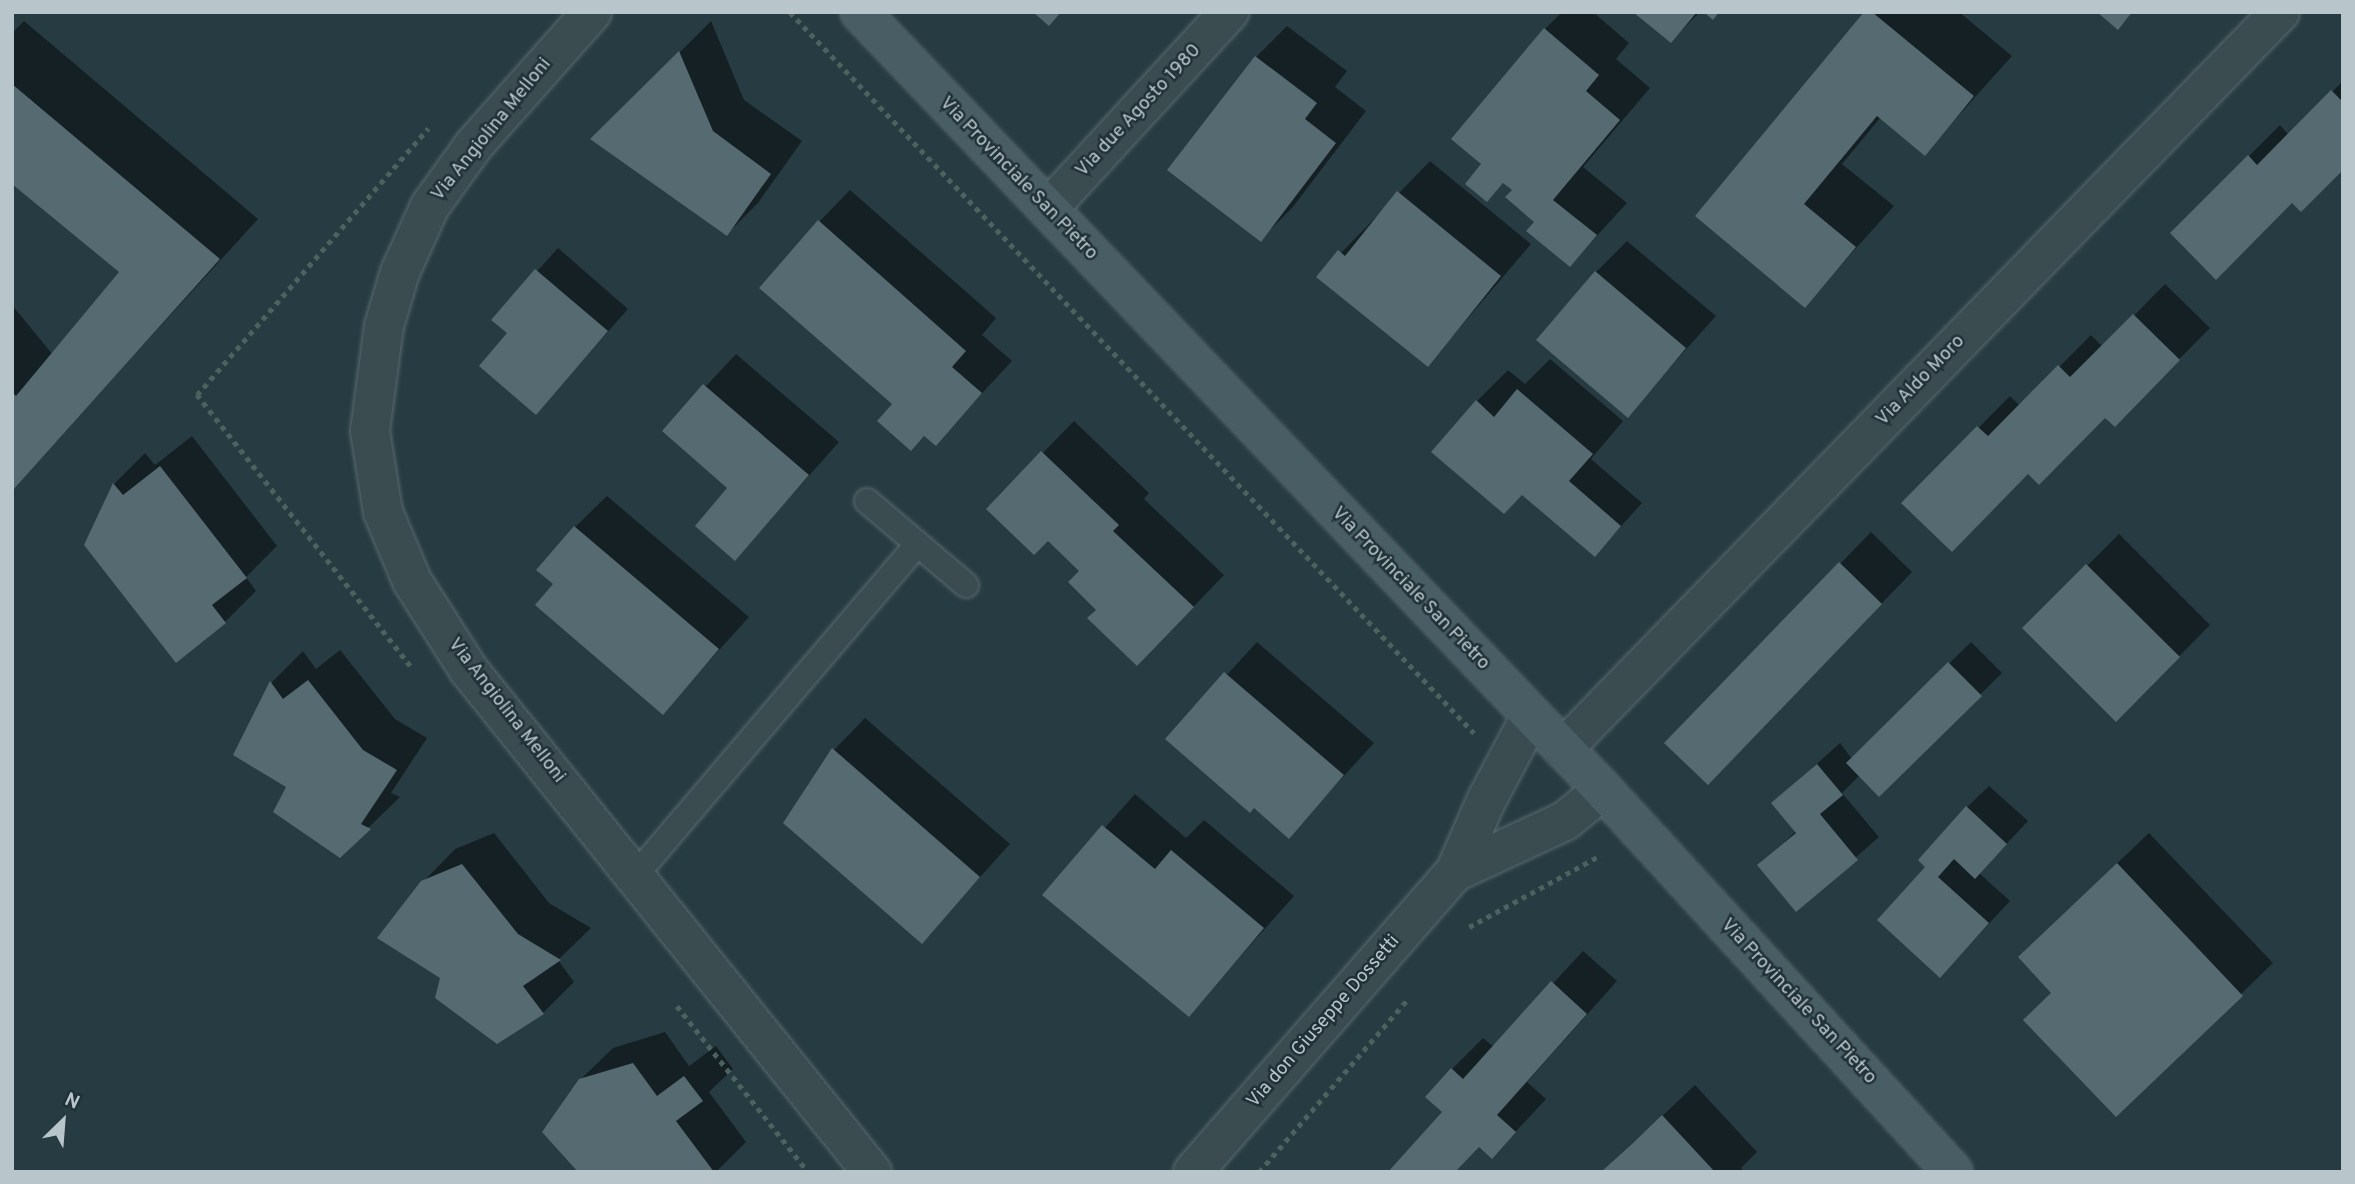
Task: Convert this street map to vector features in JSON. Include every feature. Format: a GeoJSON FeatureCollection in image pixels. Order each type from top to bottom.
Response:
{"type":"FeatureCollection","features":[{"type":"Feature","properties":{"kind":"main road","name":"Via Provinciale San Pietro"},"geometry":{"type":"LineString","coordinates":[[860,12],[1603,790],[1954,1172]]}},
{"type":"Feature","properties":{"kind":"street","name":"Via due Agosto 1980"},"geometry":{"type":"LineString","coordinates":[[1048,209],[1229,12]]}},
{"type":"Feature","properties":{"kind":"street","name":"Via Aldo Moro"},"geometry":{"type":"LineString","coordinates":[[1563,749],[2280,12]]}},
{"type":"Feature","properties":{"kind":"street","name":"Via Angiolina Melloni"},"geometry":{"type":"LineString","coordinates":[[588,14],[474,145],[429,206],[400,272],[384,326],[370,431],[383,512],[412,581],[468,669],[872,1172]]}},
{"type":"Feature","properties":{"kind":"street","name":"Via don Giuseppe Dossetti"},"geometry":{"type":"LineString","coordinates":[[1192,1172],[1455,872],[1504,763],[1531,716]]}},
{"type":"Feature","properties":{"kind":"street","name":"Via don Giuseppe Dossetti"},"geometry":{"type":"LineString","coordinates":[[1455,872],[1565,821],[1603,790]]}},
{"type":"Feature","properties":{"kind":"lane"},"geometry":{"type":"LineString","coordinates":[[867,501],[966,585]]}},
{"type":"Feature","properties":{"kind":"lane"},"geometry":{"type":"LineString","coordinates":[[635,876],[918,544]]}},
{"type":"Feature","properties":{"kind":"path"},"geometry":{"type":"LineString","coordinates":[[790,12],[1504,763]]}},
{"type":"Feature","properties":{"kind":"path"},"geometry":{"type":"LineString","coordinates":[[1565,821],[1610,866]]}},
{"type":"Feature","properties":{"kind":"path"},"geometry":{"type":"LineString","coordinates":[[1462,935],[1471,925],[1601,855]]}},
{"type":"Feature","properties":{"kind":"path"},"geometry":{"type":"LineString","coordinates":[[1259,1172],[1409,997]]}},
{"type":"Feature","properties":{"kind":"building"},"geometry":{"type":"Polygon","coordinates":[[[1033,12],[1061,12],[1049,26],[1033,12]]]}},
{"type":"Feature","properties":{"kind":"building"},"geometry":{"type":"Polygon","coordinates":[[[1633,12],[1697,12],[1671,43],[1633,12]]]}},
{"type":"Feature","properties":{"kind":"building"},"geometry":{"type":"Polygon","coordinates":[[[1704,12],[1719,12],[1713,20],[1704,12]]]}},
{"type":"Feature","properties":{"kind":"building"},"geometry":{"type":"Polygon","coordinates":[[[1864,12],[1872,12],[1974,96],[1925,156],[1877,116],[1804,204],[1856,247],[1805,308],[1695,216],[1864,12]]]}},
{"type":"Feature","properties":{"kind":"building"},"geometry":{"type":"Polygon","coordinates":[[[2097,12],[2132,12],[2118,30],[2097,12]]]}},
{"type":"Feature","properties":{"kind":"building"},"geometry":{"type":"Polygon","coordinates":[[[1544,28],[1599,75],[1586,91],[1620,120],[1553,200],[1597,235],[1570,267],[1526,231],[1534,222],[1505,197],[1512,190],[1503,183],[1487,202],[1465,184],[1481,164],[1451,139],[1544,28]]]}},
{"type":"Feature","properties":{"kind":"building"},"geometry":{"type":"Polygon","coordinates":[[[679,51],[713,131],[771,174],[727,236],[590,139],[679,51]]]}},
{"type":"Feature","properties":{"kind":"building"},"geometry":{"type":"Polygon","coordinates":[[[1255,56],[1317,103],[1305,119],[1336,143],[1261,242],[1167,170],[1255,56]]]}},
{"type":"Feature","properties":{"kind":"building"},"geometry":{"type":"Polygon","coordinates":[[[12,84],[220,259],[12,491],[12,392],[16,396],[119,272],[12,184],[12,84]]]}},
{"type":"Feature","properties":{"kind":"building"},"geometry":{"type":"Polygon","coordinates":[[[2331,90],[2343,102],[2343,170],[2301,212],[2292,203],[2216,280],[2170,233],[2248,155],[2257,165],[2331,90]]]}},
{"type":"Feature","properties":{"kind":"building"},"geometry":{"type":"Polygon","coordinates":[[[1397,191],[1501,276],[1428,367],[1316,277],[1338,250],[1345,256],[1397,191]]]}},
{"type":"Feature","properties":{"kind":"building"},"geometry":{"type":"Polygon","coordinates":[[[818,220],[966,351],[952,367],[982,393],[936,446],[924,436],[911,451],[877,421],[892,404],[759,288],[818,220]]]}},
{"type":"Feature","properties":{"kind":"building"},"geometry":{"type":"Polygon","coordinates":[[[535,269],[608,331],[536,415],[479,366],[507,333],[491,320],[535,269]]]}},
{"type":"Feature","properties":{"kind":"building"},"geometry":{"type":"Polygon","coordinates":[[[1595,271],[1686,348],[1628,418],[1536,340],[1595,271]]]}},
{"type":"Feature","properties":{"kind":"building"},"geometry":{"type":"Polygon","coordinates":[[[2133,314],[2180,360],[2115,427],[2105,418],[2039,485],[2028,474],[1952,552],[1901,503],[1977,426],[1988,436],[2058,365],[2070,377],[2133,314]]]}},
{"type":"Feature","properties":{"kind":"building"},"geometry":{"type":"Polygon","coordinates":[[[703,384],[809,475],[735,561],[695,526],[727,488],[662,431],[703,384]]]}},
{"type":"Feature","properties":{"kind":"building"},"geometry":{"type":"Polygon","coordinates":[[[1517,389],[1593,454],[1569,481],[1621,526],[1595,557],[1522,495],[1504,514],[1431,452],[1476,400],[1494,417],[1517,389]]]}},
{"type":"Feature","properties":{"kind":"building"},"geometry":{"type":"Polygon","coordinates":[[[1041,451],[1119,525],[1113,531],[1194,607],[1137,666],[1087,618],[1096,610],[1068,582],[1079,571],[1048,541],[1034,555],[986,509],[1041,451]]]}},
{"type":"Feature","properties":{"kind":"building"},"geometry":{"type":"Polygon","coordinates":[[[160,466],[247,578],[212,605],[226,623],[176,663],[84,545],[113,483],[123,495],[160,466]]]}},
{"type":"Feature","properties":{"kind":"building"},"geometry":{"type":"Polygon","coordinates":[[[574,526],[719,649],[663,715],[535,605],[553,584],[536,570],[574,526]]]}},
{"type":"Feature","properties":{"kind":"building"},"geometry":{"type":"Polygon","coordinates":[[[1839,562],[1882,604],[1708,785],[1664,743],[1839,562]]]}},
{"type":"Feature","properties":{"kind":"building"},"geometry":{"type":"Polygon","coordinates":[[[2086,564],[2180,657],[2116,722],[2022,628],[2086,564]]]}},
{"type":"Feature","properties":{"kind":"building"},"geometry":{"type":"Polygon","coordinates":[[[1948,662],[1982,696],[1879,797],[1846,763],[1948,662]]]}},
{"type":"Feature","properties":{"kind":"building"},"geometry":{"type":"Polygon","coordinates":[[[1224,672],[1344,775],[1289,839],[1254,808],[1250,813],[1165,739],[1224,672]]]}},
{"type":"Feature","properties":{"kind":"building"},"geometry":{"type":"Polygon","coordinates":[[[308,680],[363,750],[397,770],[361,824],[371,829],[340,858],[273,812],[286,787],[233,755],[270,681],[283,699],[308,680]]]}},
{"type":"Feature","properties":{"kind":"building"},"geometry":{"type":"Polygon","coordinates":[[[832,748],[980,877],[922,944],[783,823],[832,748]]]}},
{"type":"Feature","properties":{"kind":"building"},"geometry":{"type":"Polygon","coordinates":[[[1817,764],[1843,795],[1820,814],[1858,860],[1796,912],[1757,865],[1796,833],[1771,803],[1817,764]]]}},
{"type":"Feature","properties":{"kind":"building"},"geometry":{"type":"Polygon","coordinates":[[[1966,806],[2007,844],[1975,879],[1954,859],[1938,877],[1989,923],[1940,978],[1877,920],[1925,867],[1918,860],[1966,806]]]}},
{"type":"Feature","properties":{"kind":"building"},"geometry":{"type":"Polygon","coordinates":[[[1102,825],[1155,869],[1171,850],[1264,928],[1189,1017],[1042,895],[1102,825]]]}},
{"type":"Feature","properties":{"kind":"building"},"geometry":{"type":"Polygon","coordinates":[[[2117,863],[2243,996],[2116,1117],[2023,1020],[2051,993],[2018,957],[2117,863]]]}},
{"type":"Feature","properties":{"kind":"building"},"geometry":{"type":"Polygon","coordinates":[[[462,864],[518,934],[561,960],[523,986],[544,1014],[497,1044],[435,998],[440,978],[377,938],[421,881],[462,864]]]}},
{"type":"Feature","properties":{"kind":"building"},"geometry":{"type":"Polygon","coordinates":[[[1551,981],[1587,1014],[1497,1115],[1516,1132],[1492,1159],[1479,1147],[1455,1172],[1388,1172],[1442,1112],[1425,1097],[1451,1068],[1463,1079],[1551,981]]]}},
{"type":"Feature","properties":{"kind":"building"},"geometry":{"type":"Polygon","coordinates":[[[633,1063],[657,1096],[684,1076],[703,1101],[676,1121],[714,1172],[578,1172],[542,1132],[579,1079],[633,1063]]]}},
{"type":"Feature","properties":{"kind":"building"},"geometry":{"type":"Polygon","coordinates":[[[1662,1115],[1715,1172],[1601,1172],[1632,1144],[1662,1115]]]}}]}
